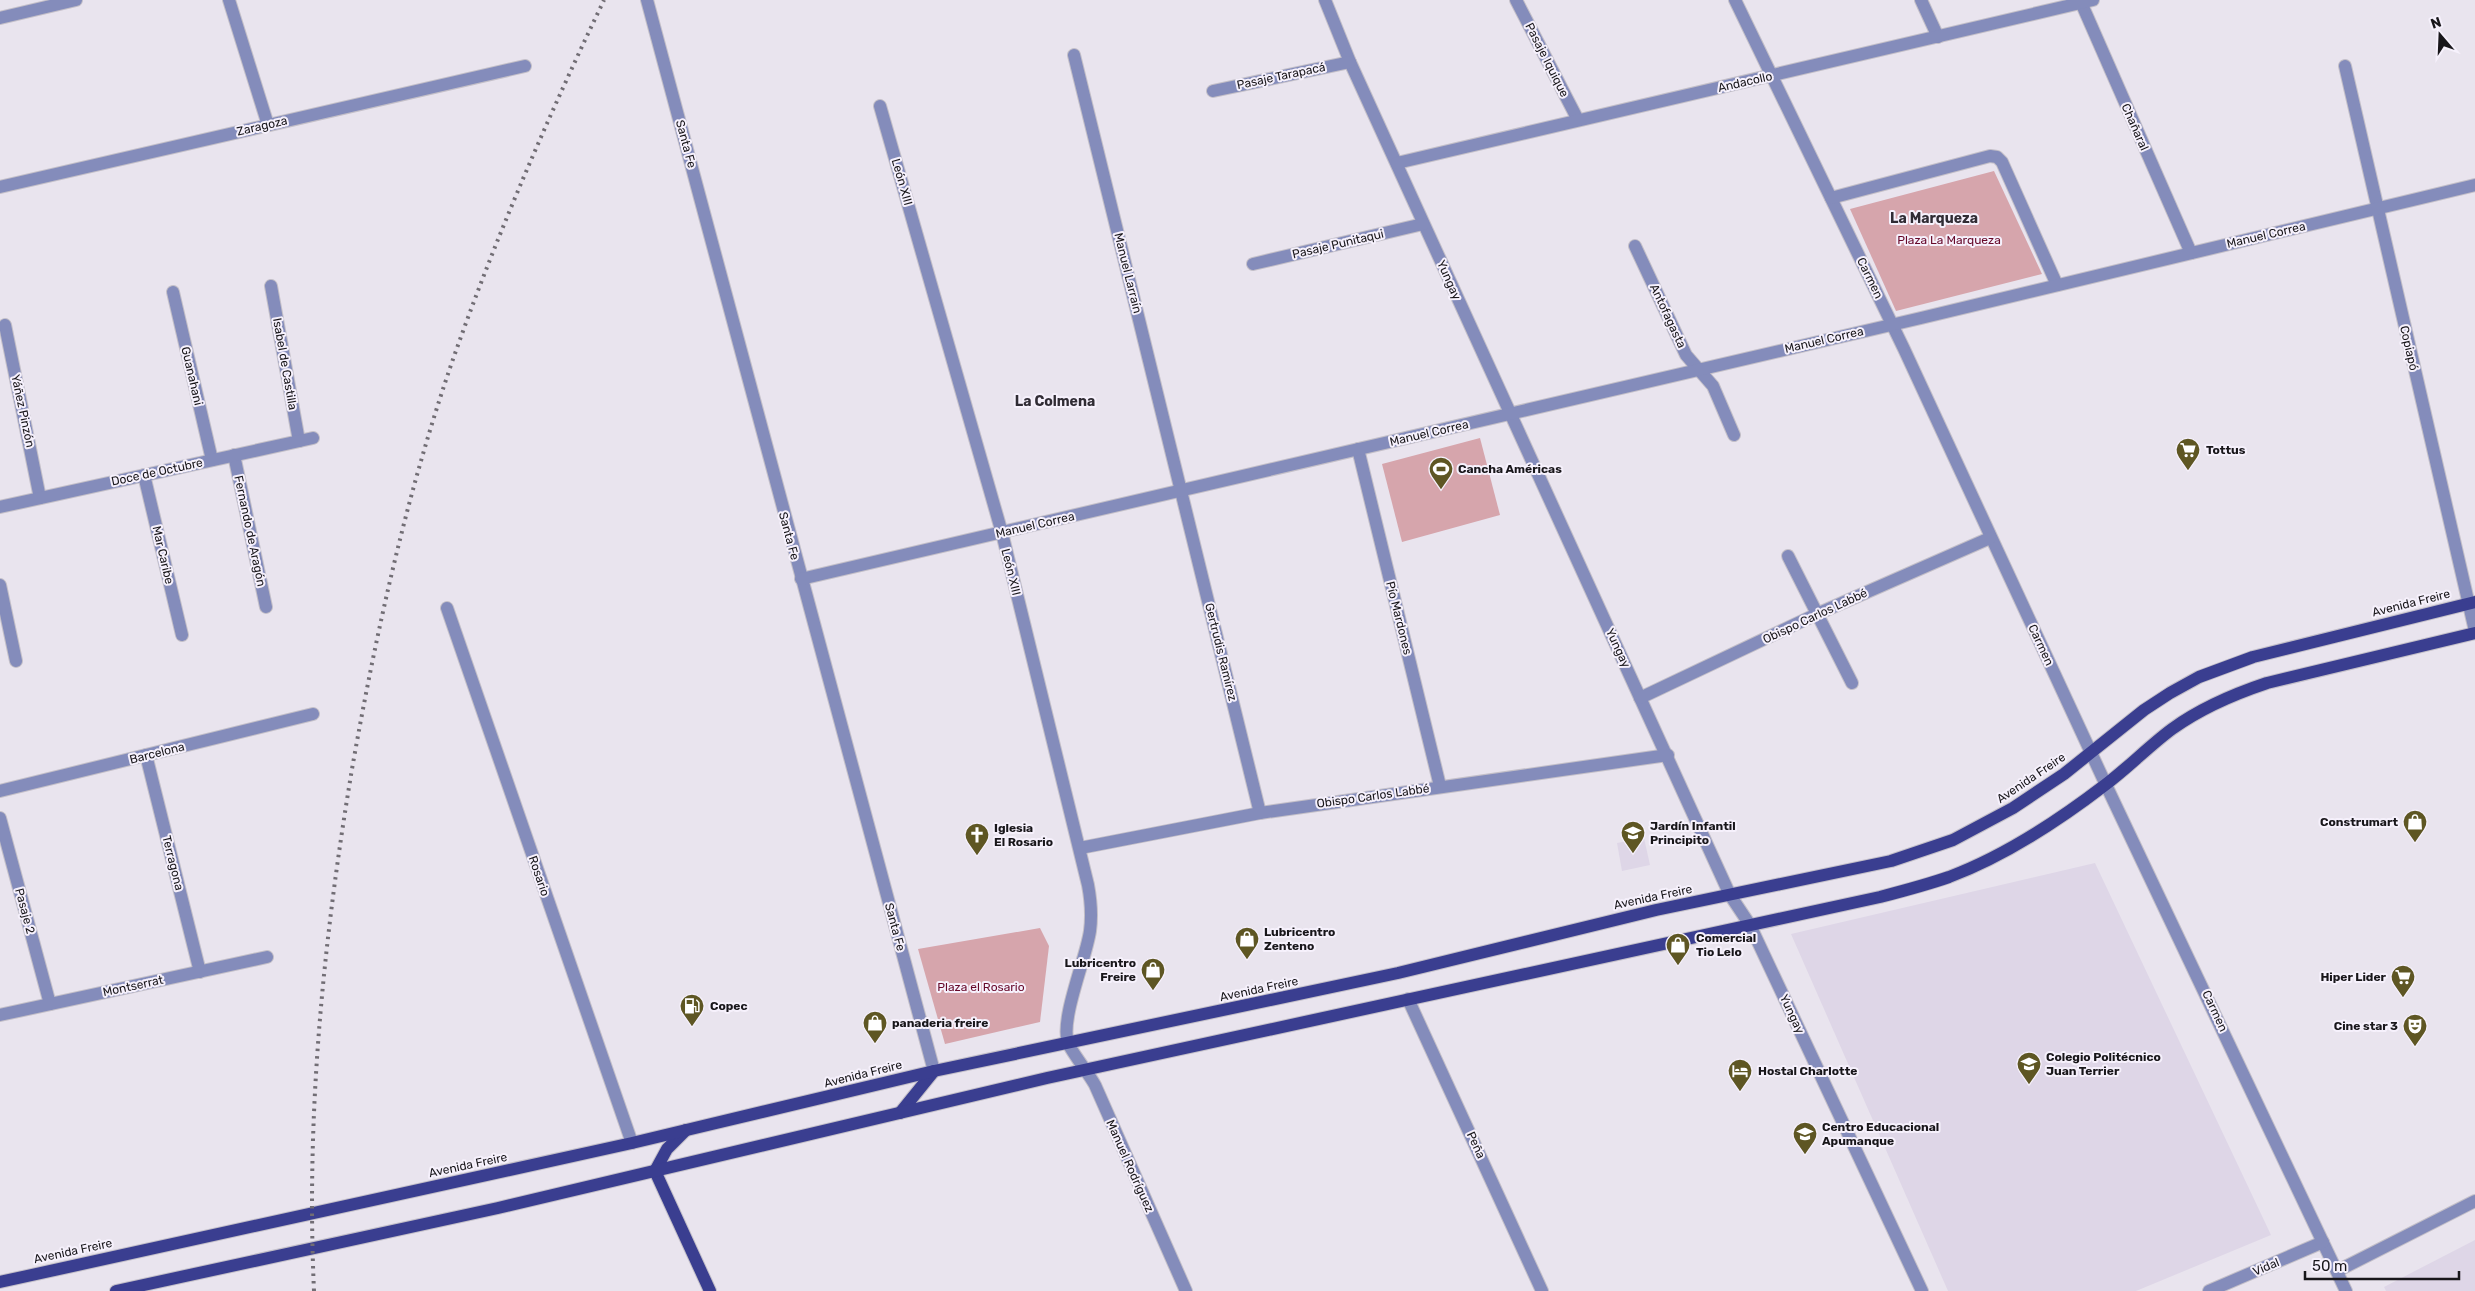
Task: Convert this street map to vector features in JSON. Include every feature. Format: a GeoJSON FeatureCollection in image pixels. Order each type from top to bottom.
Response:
{"type":"FeatureCollection","features":[{"type":"Feature","properties":{"kind":"main road","name":"Avenida Freire"},"geometry":{"type":"LineString","coordinates":[[0,1282],[632,1143],[688,1128],[807,1102],[934,1071],[1398,973],[1656,910],[1890,861],[1953,840],[2027,799],[2064,774],[2144,710],[2170,693],[2226,666],[2253,657],[2472,602]]}},
{"type":"Feature","properties":{"kind":"main road"},"geometry":{"type":"LineString","coordinates":[[116,1291],[655,1172],[1087,1069],[1880,897],[1950,876],[2026,838],[2106,785],[2179,725],[2211,705],[2267,683],[2475,632]]}},
{"type":"Feature","properties":{"kind":"main road"},"geometry":{"type":"LineString","coordinates":[[900,1113],[934,1071]]}},
{"type":"Feature","properties":{"kind":"main road"},"geometry":{"type":"LineString","coordinates":[[655,1172],[667,1149],[688,1128]]}},
{"type":"Feature","properties":{"kind":"main road"},"geometry":{"type":"LineString","coordinates":[[655,1172],[710,1291]]}},
{"type":"Feature","properties":{"kind":"street"},"geometry":{"type":"LineString","coordinates":[[0,18],[76,0]]}},
{"type":"Feature","properties":{"kind":"street"},"geometry":{"type":"LineString","coordinates":[[229,0],[268,125]]}},
{"type":"Feature","properties":{"kind":"street","name":"Santa Fe"},"geometry":{"type":"LineString","coordinates":[[647,0],[934,1071]]}},
{"type":"Feature","properties":{"kind":"street","name":"Yungay"},"geometry":{"type":"LineString","coordinates":[[1325,0],[1350,62],[1423,224],[1640,698],[1668,755],[1730,895],[1750,925],[1922,1291]]}},
{"type":"Feature","properties":{"kind":"street","name":"Pasaje Iquique"},"geometry":{"type":"LineString","coordinates":[[1516,0],[1578,120]]}},
{"type":"Feature","properties":{"kind":"street","name":"Carmen"},"geometry":{"type":"LineString","coordinates":[[1735,0],[1892,324],[1990,538],[2346,1291]]}},
{"type":"Feature","properties":{"kind":"street"},"geometry":{"type":"LineString","coordinates":[[1921,0],[1938,37]]}},
{"type":"Feature","properties":{"kind":"street","name":"Andacollo"},"geometry":{"type":"LineString","coordinates":[[1397,163],[2085,1]]}},
{"type":"Feature","properties":{"kind":"street","name":"Chañaral"},"geometry":{"type":"LineString","coordinates":[[2085,1],[2191,253]]}},
{"type":"Feature","properties":{"kind":"street","name":"Manuel Larraín"},"geometry":{"type":"LineString","coordinates":[[1074,55],[1182,491]]}},
{"type":"Feature","properties":{"kind":"street","name":"Pasaje Tarapacá"},"geometry":{"type":"LineString","coordinates":[[1213,91],[1350,62]]}},
{"type":"Feature","properties":{"kind":"street","name":"Zaragoza"},"geometry":{"type":"LineString","coordinates":[[0,187],[525,66]]}},
{"type":"Feature","properties":{"kind":"street","name":"Copiapó"},"geometry":{"type":"LineString","coordinates":[[2345,66],[2377,209],[2472,602],[2475,632]]}},
{"type":"Feature","properties":{"kind":"street","name":"León XIII"},"geometry":{"type":"LineString","coordinates":[[880,106],[1002,533],[1088,885],[1092,918],[1068,1015],[1068,1043]]}},
{"type":"Feature","properties":{"kind":"street"},"geometry":{"type":"LineString","coordinates":[[1831,198],[1990,156],[1997,157],[2002,162],[2057,285]]}},
{"type":"Feature","properties":{"kind":"street","name":"Manuel Correa"},"geometry":{"type":"LineString","coordinates":[[801,579],[1510,414],[2475,185]]}},
{"type":"Feature","properties":{"kind":"street","name":"Pasaje Punitaqui"},"geometry":{"type":"LineString","coordinates":[[1253,264],[1423,224]]}},
{"type":"Feature","properties":{"kind":"street","name":"Antofagasta"},"geometry":{"type":"LineString","coordinates":[[1635,246],[1686,355],[1713,386],[1734,435]]}},
{"type":"Feature","properties":{"kind":"street","name":"Isabel de Castilla"},"geometry":{"type":"LineString","coordinates":[[271,286],[299,441]]}},
{"type":"Feature","properties":{"kind":"street","name":"Guanahani"},"geometry":{"type":"LineString","coordinates":[[173,292],[212,460]]}},
{"type":"Feature","properties":{"kind":"street","name":"Yáñez Pinzón"},"geometry":{"type":"LineString","coordinates":[[5,325],[40,498]]}},
{"type":"Feature","properties":{"kind":"street","name":"Doce de Octubre"},"geometry":{"type":"LineString","coordinates":[[0,507],[313,438]]}},
{"type":"Feature","properties":{"kind":"street","name":"Pío Mardones"},"geometry":{"type":"LineString","coordinates":[[1358,449],[1440,786]]}},
{"type":"Feature","properties":{"kind":"street","name":"Fernando de Aragón"},"geometry":{"type":"LineString","coordinates":[[234,455],[266,606]]}},
{"type":"Feature","properties":{"kind":"street","name":"Mar Caribe"},"geometry":{"type":"LineString","coordinates":[[144,475],[182,635]]}},
{"type":"Feature","properties":{"kind":"street","name":"Gertrudis Ramírez"},"geometry":{"type":"LineString","coordinates":[[1182,491],[1260,813]]}},
{"type":"Feature","properties":{"kind":"street","name":"Obispo Carlos Labbé"},"geometry":{"type":"LineString","coordinates":[[1640,698],[1817,614],[1990,538]]}},
{"type":"Feature","properties":{"kind":"street"},"geometry":{"type":"LineString","coordinates":[[1788,556],[1852,683]]}},
{"type":"Feature","properties":{"kind":"street"},"geometry":{"type":"LineString","coordinates":[[0,585],[16,661]]}},
{"type":"Feature","properties":{"kind":"street","name":"Rosario"},"geometry":{"type":"LineString","coordinates":[[447,608],[632,1143]]}},
{"type":"Feature","properties":{"kind":"street","name":"Barcelona"},"geometry":{"type":"LineString","coordinates":[[0,791],[313,714]]}},
{"type":"Feature","properties":{"kind":"street","name":"Terragona"},"geometry":{"type":"LineString","coordinates":[[146,755],[200,972]]}},
{"type":"Feature","properties":{"kind":"street","name":"Obispo Carlos Labbé"},"geometry":{"type":"LineString","coordinates":[[1080,848],[1260,813],[1668,755]]}},
{"type":"Feature","properties":{"kind":"street","name":"Pasaje 2"},"geometry":{"type":"LineString","coordinates":[[0,818],[50,1004]]}},
{"type":"Feature","properties":{"kind":"street","name":"Montserrat"},"geometry":{"type":"LineString","coordinates":[[0,1015],[267,957]]}},
{"type":"Feature","properties":{"kind":"street","name":"Peña"},"geometry":{"type":"LineString","coordinates":[[1408,999],[1542,1291]]}},
{"type":"Feature","properties":{"kind":"street","name":"Manuel Rodríguez"},"geometry":{"type":"LineString","coordinates":[[1068,1043],[1087,1069],[1186,1291]]}},
{"type":"Feature","properties":{"kind":"street"},"geometry":{"type":"LineString","coordinates":[[2336,1271],[2475,1201]]}},
{"type":"Feature","properties":{"kind":"street","name":"Vidal"},"geometry":{"type":"LineString","coordinates":[[2209,1291],[2323,1242]]}},
{"type":"Feature","properties":{"kind":"shaded area","name":"Jardín Infantil Principito"},"geometry":{"type":"Polygon","coordinates":[[[1644,838],[1650,865],[1622,871],[1617,843],[1644,838]]]}},
{"type":"Feature","properties":{"kind":"shaded area","name":"Colegio Politécnico Juan Terrier"},"geometry":{"type":"Polygon","coordinates":[[[2095,863],[2271,1235],[2136,1291],[1948,1291],[1791,934],[2095,863]]]}},
{"type":"Feature","properties":{"kind":"shaded area"},"geometry":{"type":"Polygon","coordinates":[[[2475,1240],[2475,1291],[2386,1291],[2384,1287],[2475,1240]]]}},
{"type":"Feature","properties":{"kind":"green space","name":"Plaza La Marqueza"},"geometry":{"type":"Polygon","coordinates":[[[1994,171],[2042,274],[1896,311],[1850,209],[1994,171]]]}},
{"type":"Feature","properties":{"kind":"green space","name":"Cancha Américas"},"geometry":{"type":"Polygon","coordinates":[[[1480,438],[1500,515],[1402,542],[1382,464],[1480,438]]]}},
{"type":"Feature","properties":{"kind":"green space","name":"Plaza el Rosario"},"geometry":{"type":"Polygon","coordinates":[[[1040,928],[1049,946],[1040,1022],[945,1044],[918,949],[1040,928]]]}},
{"type":"Feature","properties":{"kind":"railway"},"geometry":{"type":"LineString","coordinates":[[314,1291],[312,1160],[319,1029],[325,964],[352,769],[382,616],[406,515],[451,365],[503,226],[562,90],[604,0]]}},
{"type":"Feature","properties":{"kind":"place","name":"Tottus"},"geometry":{"type":"Point","coordinates":[2188,471]}},
{"type":"Feature","properties":{"kind":"place","name":"Cancha Américas"},"geometry":{"type":"Point","coordinates":[1441,490]}},
{"type":"Feature","properties":{"kind":"place","name":"Construmart"},"geometry":{"type":"Point","coordinates":[2415,843]}},
{"type":"Feature","properties":{"kind":"place","name":"Jardín Infantil Principito"},"geometry":{"type":"Point","coordinates":[1633,854]}},
{"type":"Feature","properties":{"kind":"place","name":"Iglesia El Rosario"},"geometry":{"type":"Point","coordinates":[977,856]}},
{"type":"Feature","properties":{"kind":"place","name":"Lubricentro Zenteno"},"geometry":{"type":"Point","coordinates":[1247,960]}},
{"type":"Feature","properties":{"kind":"place","name":"Comercial Tio Lelo"},"geometry":{"type":"Point","coordinates":[1678,966]}},
{"type":"Feature","properties":{"kind":"place","name":"Lubricentro Freire"},"geometry":{"type":"Point","coordinates":[1153,991]}},
{"type":"Feature","properties":{"kind":"place","name":"Hiper Lider"},"geometry":{"type":"Point","coordinates":[2403,998]}},
{"type":"Feature","properties":{"kind":"place","name":"Copec"},"geometry":{"type":"Point","coordinates":[692,1027]}},
{"type":"Feature","properties":{"kind":"place","name":"panaderia freire"},"geometry":{"type":"Point","coordinates":[875,1044]}},
{"type":"Feature","properties":{"kind":"place","name":"Cine star 3"},"geometry":{"type":"Point","coordinates":[2415,1047]}},
{"type":"Feature","properties":{"kind":"place","name":"Colegio Politécnico Juan Terrier"},"geometry":{"type":"Point","coordinates":[2029,1085]}},
{"type":"Feature","properties":{"kind":"place","name":"Hostal Charlotte"},"geometry":{"type":"Point","coordinates":[1740,1092]}},
{"type":"Feature","properties":{"kind":"place","name":"Centro Educacional Apumanque"},"geometry":{"type":"Point","coordinates":[1805,1155]}},
{"type":"Feature","properties":{"kind":"district","name":"La Marqueza"},"geometry":{"type":"Point","coordinates":[1934,218]}},
{"type":"Feature","properties":{"kind":"district","name":"La Colmena"},"geometry":{"type":"Point","coordinates":[1055,401]}}]}
